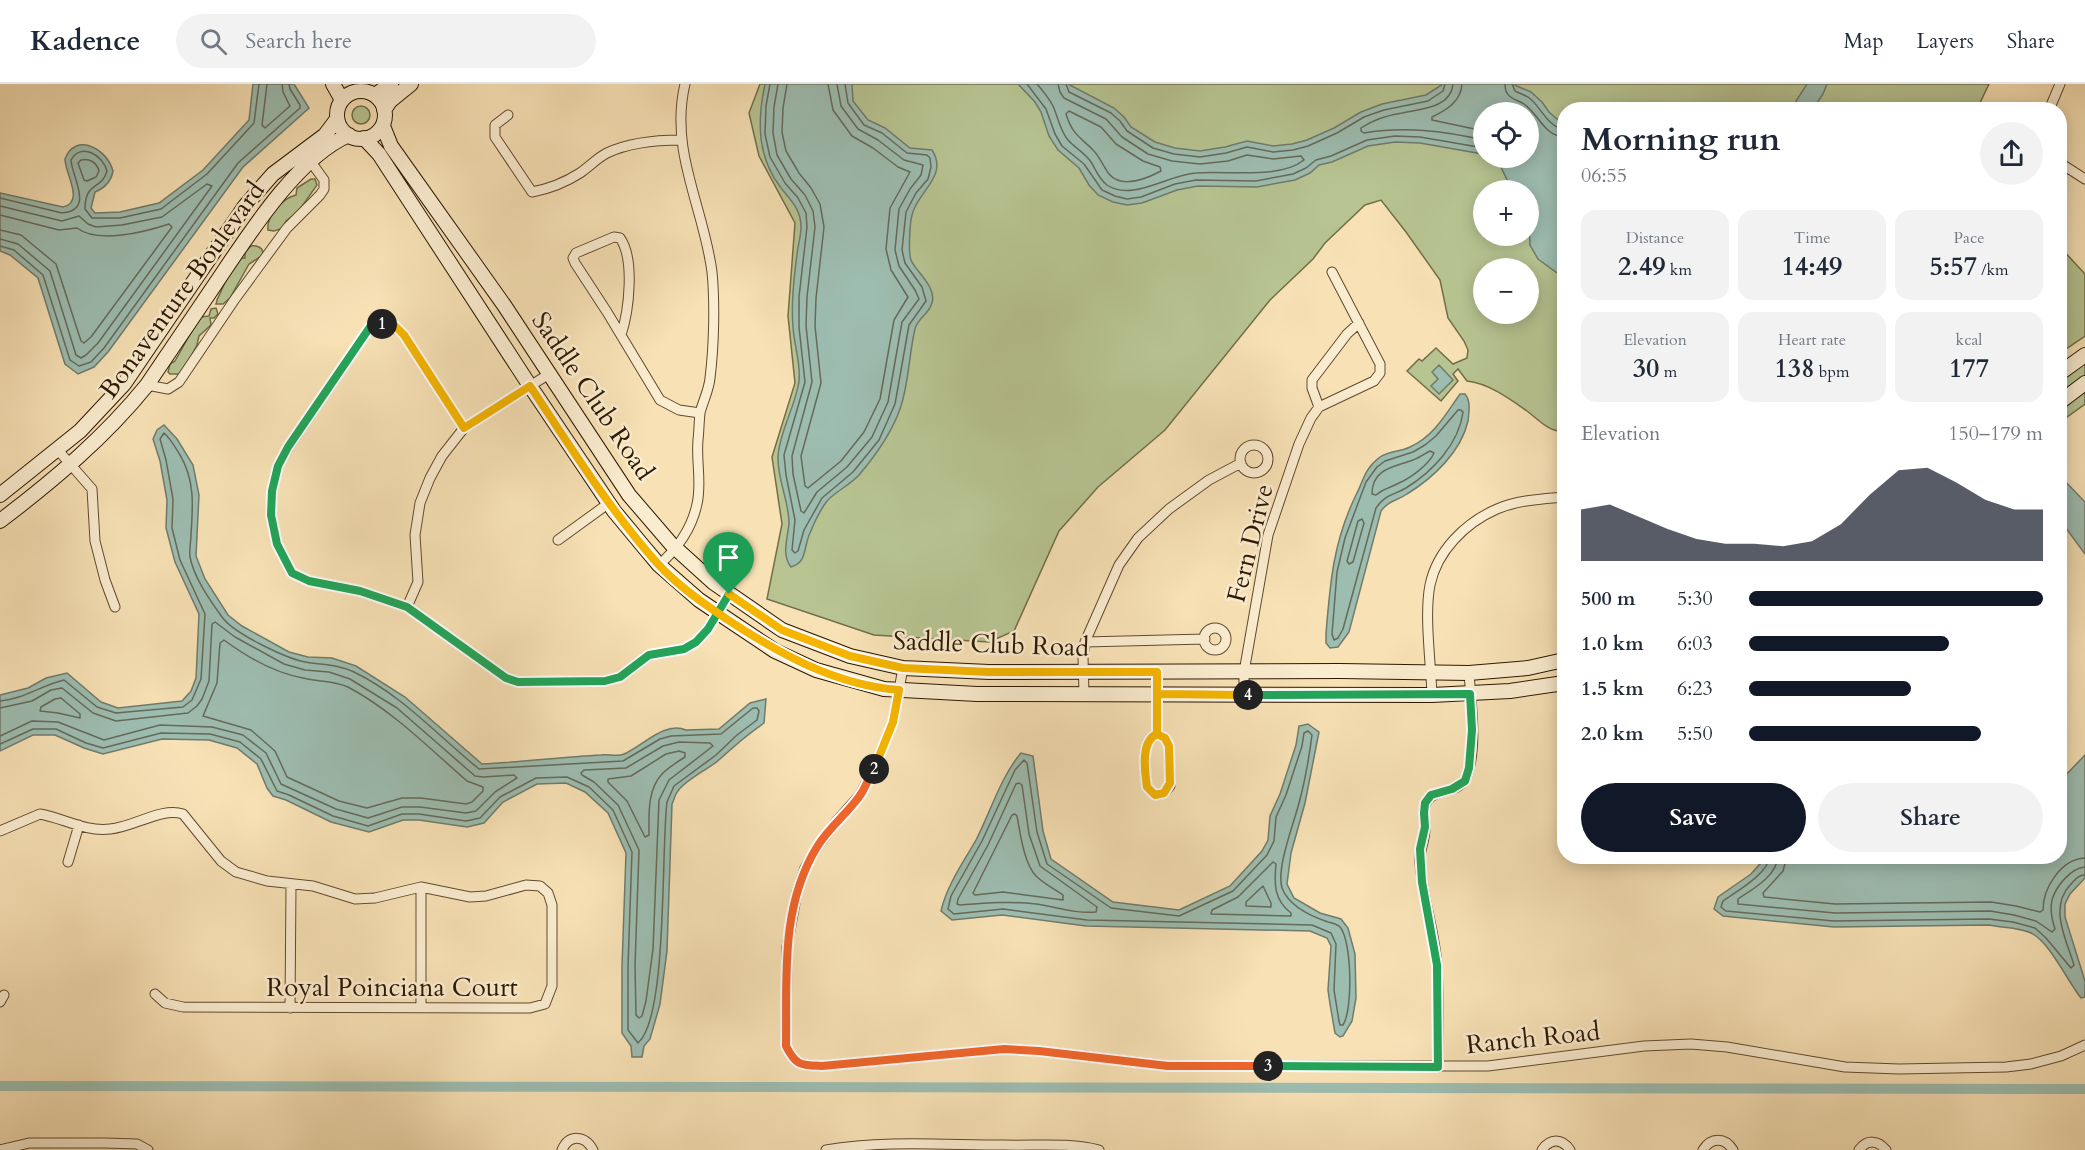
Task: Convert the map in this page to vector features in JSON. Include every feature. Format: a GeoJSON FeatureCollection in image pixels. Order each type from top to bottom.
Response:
{"type":"FeatureCollection","features":[{"type":"Feature","properties":{"kind":"street"},"geometry":{"type":"LineString","coordinates":[[333,84],[342,100]]}},
{"type":"Feature","properties":{"kind":"street"},"geometry":{"type":"LineString","coordinates":[[375,95],[391,84]]}},
{"type":"Feature","properties":{"kind":"street"},"geometry":{"type":"LineString","coordinates":[[384,110],[375,95],[354,87],[351,93],[342,100],[338,108],[337,119],[349,135],[364,138],[376,133],[382,126],[384,110],[390,101],[411,84]]}},
{"type":"Feature","properties":{"kind":"street"},"geometry":{"type":"LineString","coordinates":[[659,565],[676,549],[691,523],[697,506],[700,489],[697,444],[700,413],[710,380],[713,292],[709,257],[683,157],[681,114],[685,84]]}},
{"type":"Feature","properties":{"kind":"street"},"geometry":{"type":"LineString","coordinates":[[2052,102],[2060,84]]}},
{"type":"Feature","properties":{"kind":"street"},"geometry":{"type":"LineString","coordinates":[[508,115],[495,125],[495,137],[532,192],[543,190],[578,174],[605,154],[619,148],[666,140],[681,140]]}},
{"type":"Feature","properties":{"kind":"street","name":"Bonaventure Boulevard"},"geometry":{"type":"LineString","coordinates":[[0,495],[80,431],[124,384],[245,206],[273,174],[325,135],[337,119]]}},
{"type":"Feature","properties":{"kind":"street","name":"Saddle Club Road"},"geometry":{"type":"LineString","coordinates":[[382,126],[391,146],[504,305],[629,495],[676,549],[714,583],[782,630],[850,656],[903,668],[989,672],[1469,673],[1528,668],[1557,662]]}},
{"type":"Feature","properties":{"kind":"street","name":"Bonaventure Boulevard"},"geometry":{"type":"LineString","coordinates":[[0,521],[100,439],[147,385],[260,218],[311,162],[332,144],[349,135]]}},
{"type":"Feature","properties":{"kind":"street","name":"Saddle Club Road"},"geometry":{"type":"LineString","coordinates":[[364,138],[379,154],[609,503],[659,565],[699,600],[718,613],[775,651],[816,670],[860,683],[899,690],[977,694],[1432,695],[1510,691],[1557,684]]}},
{"type":"Feature","properties":{"kind":"street"},"geometry":{"type":"LineString","coordinates":[[147,385],[168,389],[179,382],[286,228],[320,195],[325,184],[324,180],[311,162]]}},
{"type":"Feature","properties":{"kind":"street"},"geometry":{"type":"LineString","coordinates":[[2067,167],[2085,179]]}},
{"type":"Feature","properties":{"kind":"street"},"geometry":{"type":"LineString","coordinates":[[621,334],[629,303],[629,278],[624,243],[620,238],[614,237],[576,253],[573,258],[660,400],[679,410],[700,413]]}},
{"type":"Feature","properties":{"kind":"street"},"geometry":{"type":"LineString","coordinates":[[1332,272],[1380,364],[1380,373],[1374,381],[1319,407],[1312,380],[1347,334],[1359,324]]}},
{"type":"Feature","properties":{"kind":"street"},"geometry":{"type":"LineString","coordinates":[[464,428],[404,335],[395,326],[383,324],[370,327],[288,447],[278,466],[272,491],[272,529],[280,552],[292,573],[309,581],[360,591],[407,607],[506,678],[518,682],[605,681],[620,677],[649,655],[684,649],[696,642],[708,629],[729,594]]}},
{"type":"Feature","properties":{"kind":"street"},"geometry":{"type":"LineString","coordinates":[[2067,368],[2085,355]]}},
{"type":"Feature","properties":{"kind":"street"},"geometry":{"type":"LineString","coordinates":[[407,607],[418,582],[415,536],[420,503],[442,456],[464,428],[549,374]]}},
{"type":"Feature","properties":{"kind":"street"},"geometry":{"type":"LineString","coordinates":[[2067,396],[2085,382]]}},
{"type":"Feature","properties":{"kind":"street","name":"Fern Drive"},"geometry":{"type":"LineString","coordinates":[[1244,695],[1244,672],[1268,535],[1299,444],[1311,418],[1319,407]]}},
{"type":"Feature","properties":{"kind":"street"},"geometry":{"type":"LineString","coordinates":[[57,449],[89,485],[94,494],[95,541],[115,607]]}},
{"type":"Feature","properties":{"kind":"street"},"geometry":{"type":"LineString","coordinates":[[1084,694],[1085,642],[1119,565],[1137,538],[1169,509],[1209,480],[1241,463]]}},
{"type":"Feature","properties":{"kind":"street"},"geometry":{"type":"LineString","coordinates":[[1432,695],[1429,612],[1430,586],[1437,562],[1453,541],[1473,523],[1497,509],[1532,500],[1557,498]]}},
{"type":"Feature","properties":{"kind":"street","name":"Saddle Club Road"},"geometry":{"type":"LineString","coordinates":[[558,540],[609,503]]}},
{"type":"Feature","properties":{"kind":"street"},"geometry":{"type":"LineString","coordinates":[[1085,642],[1204,639]]}},
{"type":"Feature","properties":{"kind":"street","name":"Ranch Road"},"geometry":{"type":"LineString","coordinates":[[903,668],[893,722],[874,768],[860,795],[818,846],[805,868],[797,892],[787,947],[786,1046],[793,1060],[805,1065],[822,1066],[1004,1049],[1168,1066],[1488,1066],[1644,1046],[1691,1044],[1726,1047],[1855,1068],[2006,1067],[2031,1064],[2061,1056],[2085,1045]]}},
{"type":"Feature","properties":{"kind":"street"},"geometry":{"type":"LineString","coordinates":[[1157,672],[1157,734]]}},
{"type":"Feature","properties":{"kind":"street"},"geometry":{"type":"LineString","coordinates":[[1438,1067],[1437,965],[1422,882],[1420,849],[1425,827],[1425,803],[1431,795],[1452,789],[1465,781],[1469,768],[1472,730],[1469,673]]}},
{"type":"Feature","properties":{"kind":"street"},"geometry":{"type":"LineString","coordinates":[[1157,734],[1165,738],[1169,746],[1170,783],[1164,793],[1155,795],[1147,787],[1146,746],[1150,738],[1157,734]]}},
{"type":"Feature","properties":{"kind":"street"},"geometry":{"type":"LineString","coordinates":[[0,831],[40,814],[87,828],[109,830],[173,811],[183,814],[221,861],[236,872],[267,881],[313,886],[355,899],[375,898],[421,887],[421,1007]]}},
{"type":"Feature","properties":{"kind":"street"},"geometry":{"type":"LineString","coordinates":[[68,862],[79,825]]}},
{"type":"Feature","properties":{"kind":"street"},"geometry":{"type":"LineString","coordinates":[[290,1008],[291,885]]}},
{"type":"Feature","properties":{"kind":"street","name":"Royal Poinciana Court"},"geometry":{"type":"LineString","coordinates":[[155,994],[165,1003],[183,1007],[530,1008],[545,1004],[552,986],[552,905],[548,893],[540,886],[526,885],[486,896],[470,897],[421,887]]}},
{"type":"Feature","properties":{"kind":"street"},"geometry":{"type":"LineString","coordinates":[[562,1150],[568,1141],[577,1138],[587,1141],[593,1150]]}},
{"type":"Feature","properties":{"kind":"street"},"geometry":{"type":"LineString","coordinates":[[1703,1150],[1716,1140],[1726,1142],[1733,1150]]}},
{"type":"Feature","properties":{"kind":"street"},"geometry":{"type":"LineString","coordinates":[[1542,1150],[1554,1141],[1564,1143],[1570,1150]]}},
{"type":"Feature","properties":{"kind":"street"},"geometry":{"type":"LineString","coordinates":[[1859,1150],[1863,1145],[1872,1142],[1881,1144],[1886,1150]]}},
{"type":"Feature","properties":{"kind":"street"},"geometry":{"type":"LineString","coordinates":[[0,1150],[29,1143],[137,1144],[148,1150]]}},
{"type":"Feature","properties":{"kind":"street"},"geometry":{"type":"LineString","coordinates":[[826,1150],[864,1145],[1088,1147],[1100,1150]]}},
{"type":"Feature","properties":{"kind":"green space"},"geometry":{"type":"Polygon","coordinates":[[[760,84],[1989,84],[1980,102],[1557,102],[1557,431],[1549,428],[1498,392],[1467,381],[1458,369],[1453,374],[1458,381],[1441,401],[1407,371],[1419,359],[1422,361],[1436,348],[1453,364],[1467,358],[1468,350],[1448,318],[1440,280],[1406,232],[1381,200],[1365,205],[1270,300],[1165,430],[1098,487],[1059,531],[1014,631],[989,642],[874,635],[767,599],[782,524],[772,457],[795,383],[788,316],[795,223],[759,156],[749,113],[760,84]]]}},
{"type":"Feature","properties":{"kind":"green space"},"geometry":{"type":"Polygon","coordinates":[[[361,106],[367,109],[370,115],[367,121],[361,124],[355,121],[352,115],[355,109],[361,106]]]}},
{"type":"Feature","properties":{"kind":"green space"},"geometry":{"type":"Polygon","coordinates":[[[315,179],[317,185],[298,212],[286,221],[283,228],[268,230],[270,219],[276,208],[296,195],[297,188],[315,179]]]}},
{"type":"Feature","properties":{"kind":"green space"},"geometry":{"type":"Polygon","coordinates":[[[251,246],[260,248],[263,255],[249,264],[230,298],[223,304],[216,304],[230,273],[241,258],[245,258],[245,252],[251,246]]]}},
{"type":"Feature","properties":{"kind":"green space"},"geometry":{"type":"Polygon","coordinates":[[[2067,255],[2085,274],[2085,336],[2067,348],[2067,255]]]}},
{"type":"Feature","properties":{"kind":"green space"},"geometry":{"type":"Polygon","coordinates":[[[216,308],[218,314],[210,318],[211,325],[199,336],[186,366],[179,374],[170,374],[168,372],[170,364],[175,361],[198,320],[209,316],[211,309],[216,308]]]}},
{"type":"Feature","properties":{"kind":"green space"},"geometry":{"type":"Polygon","coordinates":[[[2085,355],[2085,404],[2067,417],[2067,368],[2085,355]]]}},
{"type":"Feature","properties":{"kind":"water"},"geometry":{"type":"Polygon","coordinates":[[[253,84],[294,84],[309,108],[243,167],[108,352],[94,367],[78,374],[65,364],[38,278],[10,255],[0,251],[0,193],[63,207],[69,204],[73,200],[73,194],[65,159],[76,146],[83,145],[98,150],[110,163],[113,171],[107,184],[95,192],[91,208],[95,213],[120,212],[159,203],[203,170],[249,120],[253,84]]]}},
{"type":"Feature","properties":{"kind":"water"},"geometry":{"type":"Polygon","coordinates":[[[765,84],[852,84],[853,101],[868,120],[885,128],[910,148],[932,150],[937,168],[915,207],[911,219],[909,245],[911,260],[932,291],[933,297],[930,307],[915,329],[906,387],[898,415],[883,442],[865,467],[855,479],[827,501],[812,529],[802,559],[791,567],[786,557],[789,523],[778,456],[799,381],[792,309],[801,221],[792,201],[773,176],[763,151],[760,125],[765,84]]]}},
{"type":"Feature","properties":{"kind":"water"},"geometry":{"type":"Polygon","coordinates":[[[1018,84],[1068,84],[1114,108],[1131,127],[1155,142],[1175,148],[1200,151],[1247,141],[1273,146],[1307,140],[1361,112],[1382,104],[1426,95],[1443,84],[1512,84],[1531,92],[1557,119],[1557,273],[1539,260],[1531,246],[1539,246],[1539,180],[1507,180],[1501,168],[1539,168],[1539,102],[1473,102],[1473,152],[1420,143],[1395,142],[1368,146],[1332,162],[1319,165],[1310,173],[1295,180],[1257,187],[1198,186],[1177,190],[1142,203],[1127,205],[1098,195],[1079,168],[1058,150],[1049,136],[1041,112],[1018,84]]]}},
{"type":"Feature","properties":{"kind":"water"},"geometry":{"type":"Polygon","coordinates":[[[1807,84],[1827,84],[1818,102],[1795,102],[1807,84]]]}},
{"type":"Feature","properties":{"kind":"water"},"geometry":{"type":"Polygon","coordinates":[[[1439,365],[1453,380],[1439,394],[1431,386],[1438,379],[1432,372],[1439,365]]]}},
{"type":"Feature","properties":{"kind":"water"},"geometry":{"type":"Polygon","coordinates":[[[1460,394],[1465,394],[1467,397],[1469,410],[1468,421],[1459,443],[1445,463],[1427,480],[1381,511],[1349,632],[1338,647],[1330,648],[1326,643],[1326,634],[1337,546],[1348,512],[1365,475],[1380,457],[1410,447],[1426,437],[1439,424],[1460,394]]]}},
{"type":"Feature","properties":{"kind":"water"},"geometry":{"type":"Polygon","coordinates":[[[164,425],[177,439],[193,465],[199,495],[196,556],[205,579],[228,615],[242,626],[289,652],[308,657],[332,658],[356,666],[405,697],[482,764],[622,755],[670,729],[719,729],[750,703],[766,699],[764,723],[681,787],[672,804],[667,951],[660,1004],[642,1057],[632,1057],[631,1046],[622,1033],[626,853],[608,813],[585,792],[566,783],[537,784],[503,802],[484,823],[467,827],[403,820],[369,832],[331,822],[273,796],[257,764],[237,748],[209,740],[162,739],[103,754],[55,735],[33,735],[0,751],[0,695],[28,688],[46,678],[67,673],[101,702],[118,708],[182,701],[191,691],[196,678],[199,614],[175,562],[166,528],[167,500],[160,461],[153,439],[157,430],[164,425]]]}},
{"type":"Feature","properties":{"kind":"water"},"geometry":{"type":"Polygon","coordinates":[[[2067,483],[2085,502],[2085,554],[2067,530],[2067,483]]]}},
{"type":"Feature","properties":{"kind":"water"},"geometry":{"type":"Polygon","coordinates":[[[1308,724],[1319,732],[1305,803],[1291,853],[1287,884],[1294,898],[1320,913],[1341,919],[1348,928],[1355,954],[1356,998],[1352,1021],[1343,1036],[1340,1037],[1335,1033],[1328,990],[1331,946],[1327,938],[1310,931],[1086,926],[1002,915],[952,920],[941,911],[951,883],[976,840],[1001,784],[1021,753],[1033,756],[1043,831],[1051,859],[1113,902],[1179,910],[1230,886],[1262,851],[1268,840],[1270,816],[1280,794],[1296,745],[1299,726],[1308,724]]]}},
{"type":"Feature","properties":{"kind":"water"},"geometry":{"type":"Polygon","coordinates":[[[2085,755],[2085,878],[2070,894],[2065,904],[2065,917],[2085,981],[2085,997],[2081,998],[2045,944],[2038,937],[2021,930],[1989,925],[1834,927],[1723,916],[1714,909],[1718,897],[1751,874],[1760,864],[2067,864],[2067,774],[2085,755]]]}},
{"type":"Feature","properties":{"kind":"waterway"},"geometry":{"type":"LineString","coordinates":[[0,1086],[2085,1089]]}},
{"type":"Feature","properties":{"kind":"route"},"geometry":{"type":"LineString","coordinates":[[729,594],[718,613],[708,629],[696,642],[684,649],[649,655],[620,677],[605,681],[518,682],[506,678],[407,607],[360,591],[309,581],[292,573],[272,529],[272,491],[278,466],[288,447],[370,327],[383,324],[395,326],[404,335],[464,428],[530,386],[614,511],[659,565],[699,600],[718,613],[775,651],[816,670],[884,689],[899,690],[893,722],[874,768],[860,795],[818,846],[805,868],[797,892],[787,947],[786,1046],[793,1060],[805,1065],[822,1066],[1004,1049],[1168,1066],[1438,1067],[1437,965],[1422,882],[1420,849],[1424,839],[1425,803],[1431,795],[1452,789],[1465,781],[1469,768],[1472,730],[1470,694],[1157,694],[1157,734],[1165,738],[1169,746],[1170,786],[1164,793],[1155,795],[1147,787],[1146,746],[1150,738],[1157,734],[1157,707],[1157,694],[1157,672],[989,672],[903,668],[850,656],[782,630],[729,594]]}}]}
